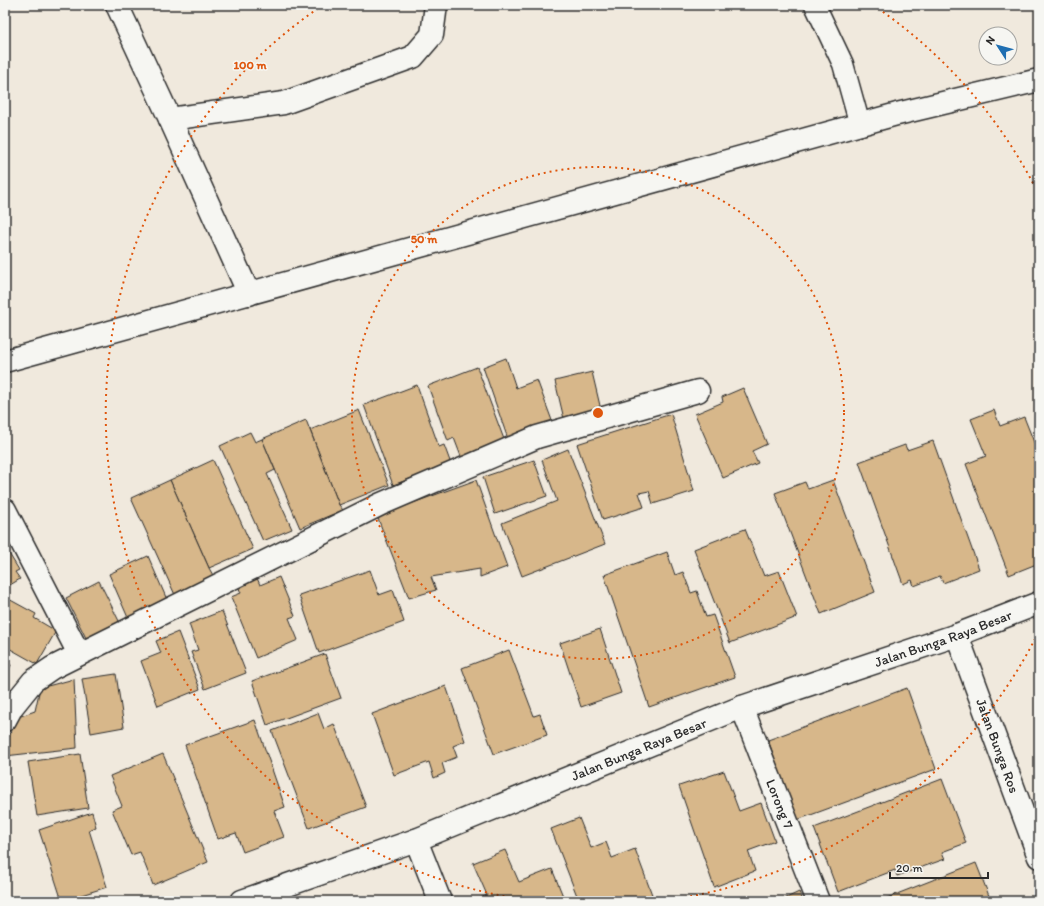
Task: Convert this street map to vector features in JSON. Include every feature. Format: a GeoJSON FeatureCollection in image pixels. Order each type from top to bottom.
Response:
{"type":"FeatureCollection","features":[{"type":"Feature","properties":{"kind":"street"},"geometry":{"type":"LineString","coordinates":[[117,5],[249,294]]}},
{"type":"Feature","properties":{"kind":"street"},"geometry":{"type":"LineString","coordinates":[[170,119],[284,103],[413,57],[432,36],[436,5]]}},
{"type":"Feature","properties":{"kind":"street"},"geometry":{"type":"LineString","coordinates":[[5,361],[860,124],[1039,80]]}},
{"type":"Feature","properties":{"kind":"street"},"geometry":{"type":"LineString","coordinates":[[5,720],[12,707],[33,681],[52,668],[388,501],[537,437],[698,391]]}},
{"type":"Feature","properties":{"kind":"street"},"geometry":{"type":"LineString","coordinates":[[5,510],[79,654]]}},
{"type":"Feature","properties":{"kind":"street","name":"Jalan Bunga Raya Besar"},"geometry":{"type":"LineString","coordinates":[[242,901],[416,840],[742,707],[957,635],[1039,604]]}},
{"type":"Feature","properties":{"kind":"street","name":"Jalan Bunga Ros"},"geometry":{"type":"LineString","coordinates":[[957,635],[1039,857]]}},
{"type":"Feature","properties":{"kind":"street","name":"Lorong 7"},"geometry":{"type":"LineString","coordinates":[[742,707],[818,901]]}},
{"type":"Feature","properties":{"kind":"street"},"geometry":{"type":"LineString","coordinates":[[416,840],[440,901]]}},
{"type":"Feature","properties":{"kind":"lane"},"geometry":{"type":"LineString","coordinates":[[815,5],[843,64],[860,124]]}},
{"type":"Feature","properties":{"kind":"building"},"geometry":{"type":"Polygon","coordinates":[[[506,358],[516,388],[537,380],[554,426],[509,442],[483,367],[506,358]]]}},
{"type":"Feature","properties":{"kind":"building"},"geometry":{"type":"Polygon","coordinates":[[[477,367],[505,442],[462,459],[454,438],[448,441],[428,386],[477,367]]]}},
{"type":"Feature","properties":{"kind":"building"},"geometry":{"type":"Polygon","coordinates":[[[592,372],[601,410],[564,419],[555,381],[592,372]]]}},
{"type":"Feature","properties":{"kind":"building"},"geometry":{"type":"Polygon","coordinates":[[[417,385],[439,447],[444,445],[451,464],[393,485],[364,405],[417,385]]]}},
{"type":"Feature","properties":{"kind":"building"},"geometry":{"type":"Polygon","coordinates":[[[743,388],[767,444],[752,451],[758,463],[723,478],[695,414],[723,402],[722,397],[743,388]]]}},
{"type":"Feature","properties":{"kind":"building"},"geometry":{"type":"Polygon","coordinates":[[[359,410],[389,485],[339,505],[310,430],[359,410]]]}},
{"type":"Feature","properties":{"kind":"building"},"geometry":{"type":"Polygon","coordinates":[[[994,410],[1000,426],[1024,417],[1039,455],[1039,563],[1009,575],[966,464],[986,456],[971,419],[994,410]]]}},
{"type":"Feature","properties":{"kind":"building"},"geometry":{"type":"Polygon","coordinates":[[[671,414],[694,491],[653,504],[649,491],[639,493],[644,507],[603,520],[577,444],[671,414]]]}},
{"type":"Feature","properties":{"kind":"building"},"geometry":{"type":"Polygon","coordinates":[[[306,420],[339,505],[343,510],[300,528],[262,439],[306,420]]]}},
{"type":"Feature","properties":{"kind":"building"},"geometry":{"type":"Polygon","coordinates":[[[250,432],[255,442],[262,439],[275,470],[267,474],[292,529],[263,541],[220,446],[250,432]]]}},
{"type":"Feature","properties":{"kind":"building"},"geometry":{"type":"Polygon","coordinates":[[[933,441],[979,569],[943,583],[940,576],[914,586],[912,580],[903,584],[859,462],[905,445],[907,450],[933,441]]]}},
{"type":"Feature","properties":{"kind":"building"},"geometry":{"type":"Polygon","coordinates":[[[568,449],[605,544],[522,576],[502,523],[557,501],[542,460],[568,449]]]}},
{"type":"Feature","properties":{"kind":"building"},"geometry":{"type":"Polygon","coordinates":[[[213,460],[253,549],[209,568],[170,480],[213,460]]]}},
{"type":"Feature","properties":{"kind":"building"},"geometry":{"type":"Polygon","coordinates":[[[534,460],[547,496],[495,514],[483,477],[534,460]]]}},
{"type":"Feature","properties":{"kind":"building"},"geometry":{"type":"Polygon","coordinates":[[[170,480],[215,579],[176,597],[131,498],[170,480]]]}},
{"type":"Feature","properties":{"kind":"building"},"geometry":{"type":"Polygon","coordinates":[[[476,480],[507,567],[480,577],[480,569],[431,577],[436,590],[409,598],[377,516],[476,480]]]}},
{"type":"Feature","properties":{"kind":"building"},"geometry":{"type":"Polygon","coordinates":[[[833,480],[875,592],[821,614],[775,493],[805,482],[808,489],[833,480]]]}},
{"type":"Feature","properties":{"kind":"building"},"geometry":{"type":"Polygon","coordinates":[[[745,529],[764,576],[779,571],[797,617],[730,643],[694,549],[745,529]]]}},
{"type":"Feature","properties":{"kind":"building"},"geometry":{"type":"Polygon","coordinates":[[[5,547],[19,570],[15,572],[20,579],[5,588],[5,547]]]}},
{"type":"Feature","properties":{"kind":"building"},"geometry":{"type":"Polygon","coordinates":[[[667,552],[675,575],[683,572],[691,593],[697,591],[706,617],[713,615],[735,677],[649,707],[604,575],[667,552]]]}},
{"type":"Feature","properties":{"kind":"building"},"geometry":{"type":"Polygon","coordinates":[[[148,556],[168,602],[129,620],[109,574],[148,556]]]}},
{"type":"Feature","properties":{"kind":"building"},"geometry":{"type":"Polygon","coordinates":[[[370,570],[379,595],[393,590],[404,622],[319,653],[299,595],[370,570]]]}},
{"type":"Feature","properties":{"kind":"building"},"geometry":{"type":"Polygon","coordinates":[[[279,577],[295,616],[289,618],[298,640],[256,658],[231,597],[241,593],[238,586],[257,578],[260,585],[279,577]]]}},
{"type":"Feature","properties":{"kind":"building"},"geometry":{"type":"Polygon","coordinates":[[[99,581],[121,625],[88,642],[66,598],[99,581]]]}},
{"type":"Feature","properties":{"kind":"building"},"geometry":{"type":"Polygon","coordinates":[[[5,597],[36,614],[34,618],[56,631],[37,664],[5,646],[5,597]]]}},
{"type":"Feature","properties":{"kind":"building"},"geometry":{"type":"Polygon","coordinates":[[[222,611],[246,673],[205,689],[191,652],[198,650],[189,624],[222,611]]]}},
{"type":"Feature","properties":{"kind":"building"},"geometry":{"type":"Polygon","coordinates":[[[600,629],[621,693],[581,707],[560,643],[600,629]]]}},
{"type":"Feature","properties":{"kind":"building"},"geometry":{"type":"Polygon","coordinates":[[[178,632],[200,689],[158,706],[141,661],[161,653],[156,641],[178,632]]]}},
{"type":"Feature","properties":{"kind":"building"},"geometry":{"type":"Polygon","coordinates":[[[509,650],[534,716],[540,714],[547,735],[494,754],[462,668],[509,650]]]}},
{"type":"Feature","properties":{"kind":"building"},"geometry":{"type":"Polygon","coordinates":[[[325,654],[341,698],[267,725],[252,681],[325,654]]]}},
{"type":"Feature","properties":{"kind":"building"},"geometry":{"type":"Polygon","coordinates":[[[5,661],[11,665],[5,677],[5,661]]]}},
{"type":"Feature","properties":{"kind":"building"},"geometry":{"type":"Polygon","coordinates":[[[116,674],[124,727],[91,733],[82,679],[116,674]]]}},
{"type":"Feature","properties":{"kind":"building"},"geometry":{"type":"Polygon","coordinates":[[[74,679],[77,748],[5,756],[5,745],[18,717],[35,711],[40,688],[74,679]]]}},
{"type":"Feature","properties":{"kind":"building"},"geometry":{"type":"Polygon","coordinates":[[[446,686],[465,741],[453,746],[457,757],[442,763],[445,773],[434,778],[429,762],[394,775],[372,714],[446,686]]]}},
{"type":"Feature","properties":{"kind":"building"},"geometry":{"type":"Polygon","coordinates":[[[907,688],[936,769],[797,820],[768,740],[907,688]]]}},
{"type":"Feature","properties":{"kind":"building"},"geometry":{"type":"Polygon","coordinates":[[[318,713],[324,729],[334,724],[366,807],[309,828],[272,731],[318,713]]]}},
{"type":"Feature","properties":{"kind":"building"},"geometry":{"type":"Polygon","coordinates":[[[255,720],[285,807],[274,811],[284,837],[243,852],[236,833],[218,839],[185,745],[255,720]]]}},
{"type":"Feature","properties":{"kind":"building"},"geometry":{"type":"Polygon","coordinates":[[[80,754],[88,808],[37,816],[28,762],[80,754]]]}},
{"type":"Feature","properties":{"kind":"building"},"geometry":{"type":"Polygon","coordinates":[[[163,754],[208,862],[153,885],[140,852],[131,855],[112,810],[122,806],[110,776],[163,754]]]}},
{"type":"Feature","properties":{"kind":"building"},"geometry":{"type":"Polygon","coordinates":[[[724,771],[739,811],[761,803],[775,841],[748,851],[755,871],[714,887],[679,786],[724,771]]]}},
{"type":"Feature","properties":{"kind":"building"},"geometry":{"type":"Polygon","coordinates":[[[942,779],[966,843],[942,852],[945,859],[897,876],[895,870],[838,892],[814,828],[942,779]]]}},
{"type":"Feature","properties":{"kind":"building"},"geometry":{"type":"Polygon","coordinates":[[[92,812],[96,827],[89,830],[107,887],[62,901],[39,830],[92,812]]]}},
{"type":"Feature","properties":{"kind":"building"},"geometry":{"type":"Polygon","coordinates":[[[579,818],[591,848],[606,842],[612,858],[635,849],[654,900],[579,901],[551,829],[579,818]]]}},
{"type":"Feature","properties":{"kind":"building"},"geometry":{"type":"Polygon","coordinates":[[[505,850],[519,882],[552,869],[565,901],[474,901],[487,895],[473,863],[505,850]]]}},
{"type":"Feature","properties":{"kind":"building"},"geometry":{"type":"Polygon","coordinates":[[[976,863],[991,901],[879,901],[976,863]]]}},
{"type":"Feature","properties":{"kind":"building"},"geometry":{"type":"Polygon","coordinates":[[[799,892],[803,901],[780,901],[799,892]]]}}]}
